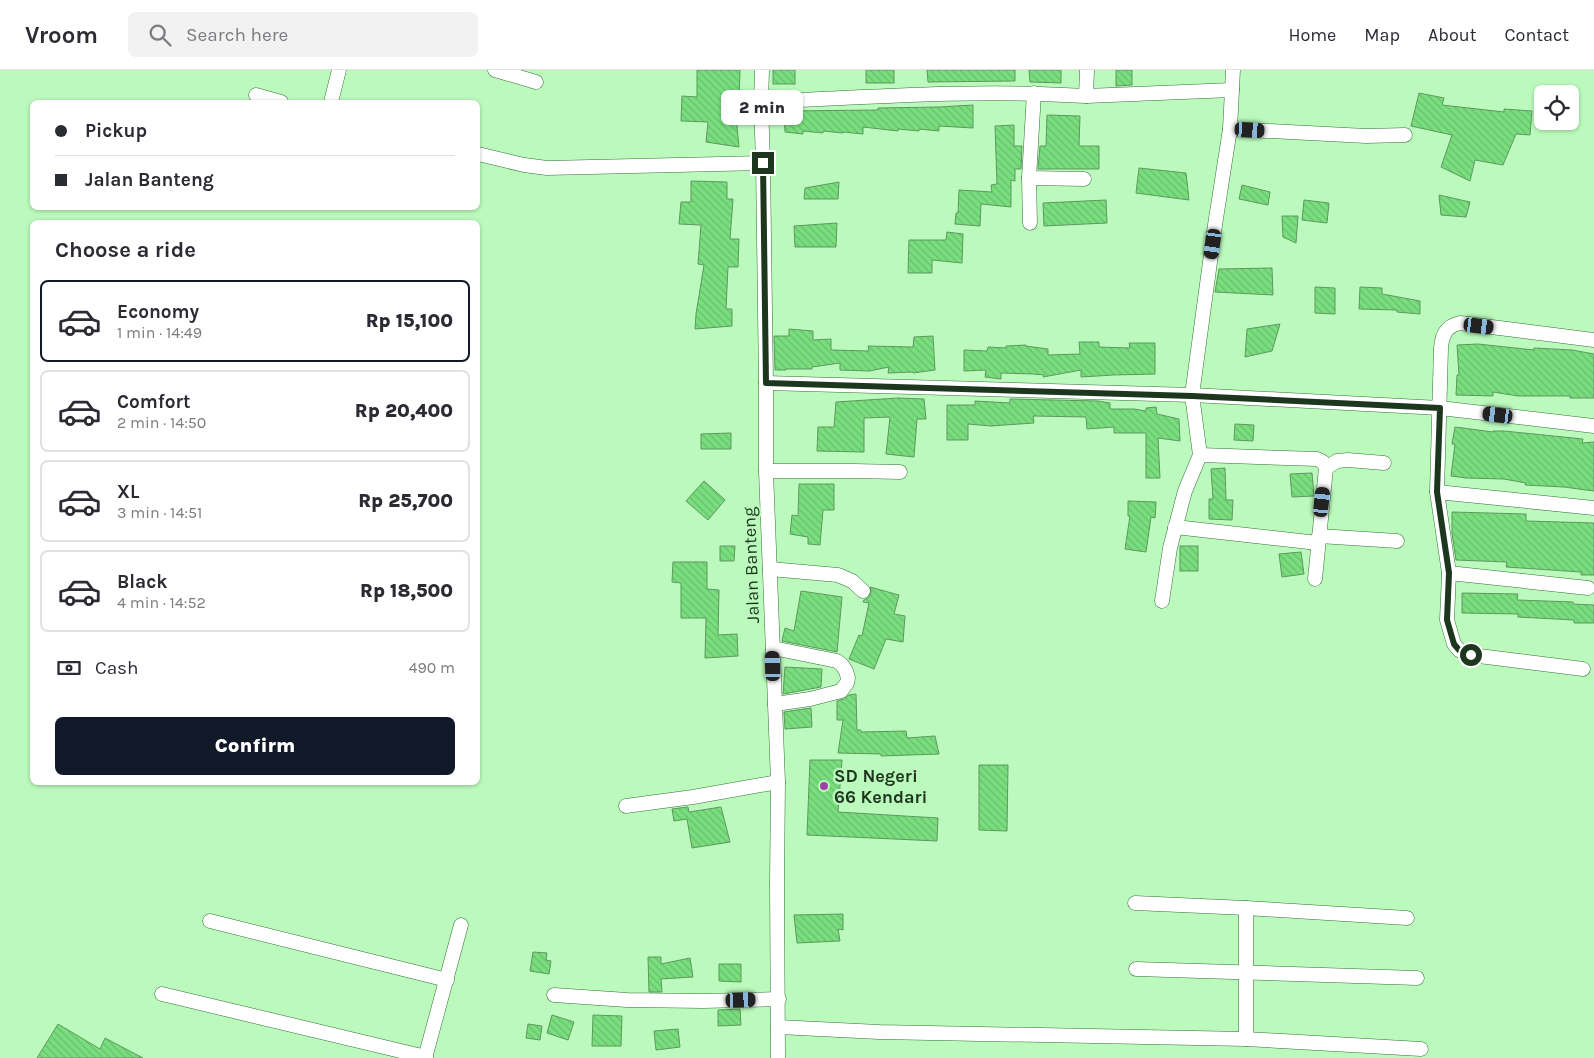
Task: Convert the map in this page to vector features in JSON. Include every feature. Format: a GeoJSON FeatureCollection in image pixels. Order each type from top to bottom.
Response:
{"type":"FeatureCollection","features":[{"type":"Feature","properties":{"kind":"street"},"geometry":{"type":"LineString","coordinates":[[331,100],[339,70]]}},
{"type":"Feature","properties":{"kind":"street"},"geometry":{"type":"LineString","coordinates":[[495,70],[536,82]]}},
{"type":"Feature","properties":{"kind":"street","name":"Jalan Banteng"},"geometry":{"type":"LineString","coordinates":[[762,70],[766,472],[778,782],[778,1058]]}},
{"type":"Feature","properties":{"kind":"street"},"geometry":{"type":"LineString","coordinates":[[1086,96],[1087,70]]}},
{"type":"Feature","properties":{"kind":"street"},"geometry":{"type":"LineString","coordinates":[[1162,602],[1175,527],[1185,491],[1200,455],[1192,396],[1230,129],[1233,70]]}},
{"type":"Feature","properties":{"kind":"street"},"geometry":{"type":"LineString","coordinates":[[761,102],[950,93],[1034,93],[1086,96],[1232,90]]}},
{"type":"Feature","properties":{"kind":"street"},"geometry":{"type":"LineString","coordinates":[[1030,223],[1029,178],[1034,93]]}},
{"type":"Feature","properties":{"kind":"street"},"geometry":{"type":"LineString","coordinates":[[256,95],[274,100]]}},
{"type":"Feature","properties":{"kind":"street"},"geometry":{"type":"LineString","coordinates":[[1230,129],[1366,136],[1405,136]]}},
{"type":"Feature","properties":{"kind":"street"},"geometry":{"type":"LineString","coordinates":[[480,154],[524,165],[547,168],[763,163]]}},
{"type":"Feature","properties":{"kind":"street"},"geometry":{"type":"LineString","coordinates":[[1029,178],[1084,179]]}},
{"type":"Feature","properties":{"kind":"street"},"geometry":{"type":"LineString","coordinates":[[1583,669],[1471,655],[1459,650],[1454,644],[1447,620],[1449,573],[1437,492],[1441,339],[1446,329],[1453,324],[1460,323],[1594,340]]}},
{"type":"Feature","properties":{"kind":"street"},"geometry":{"type":"LineString","coordinates":[[766,383],[1192,396],[1440,408],[1594,426]]}},
{"type":"Feature","properties":{"kind":"street"},"geometry":{"type":"LineString","coordinates":[[1200,455],[1317,459],[1323,462],[1326,468],[1315,579]]}},
{"type":"Feature","properties":{"kind":"street"},"geometry":{"type":"LineString","coordinates":[[1326,468],[1337,461],[1348,460],[1384,463]]}},
{"type":"Feature","properties":{"kind":"street"},"geometry":{"type":"LineString","coordinates":[[766,472],[854,470],[900,472]]}},
{"type":"Feature","properties":{"kind":"street"},"geometry":{"type":"LineString","coordinates":[[1437,492],[1594,508]]}},
{"type":"Feature","properties":{"kind":"street"},"geometry":{"type":"LineString","coordinates":[[1175,527],[1318,540],[1396,541]]}},
{"type":"Feature","properties":{"kind":"street"},"geometry":{"type":"LineString","coordinates":[[770,569],[838,575],[852,581],[863,591]]}},
{"type":"Feature","properties":{"kind":"street"},"geometry":{"type":"LineString","coordinates":[[1449,573],[1588,588]]}},
{"type":"Feature","properties":{"kind":"street"},"geometry":{"type":"LineString","coordinates":[[773,648],[837,661],[846,671],[848,678],[847,684],[841,691],[810,699],[774,704]]}},
{"type":"Feature","properties":{"kind":"street"},"geometry":{"type":"LineString","coordinates":[[626,806],[694,798],[778,782]]}},
{"type":"Feature","properties":{"kind":"street"},"geometry":{"type":"LineString","coordinates":[[1135,903],[1406,918]]}},
{"type":"Feature","properties":{"kind":"street"},"geometry":{"type":"LineString","coordinates":[[1246,908],[1246,1039]]}},
{"type":"Feature","properties":{"kind":"street"},"geometry":{"type":"LineString","coordinates":[[210,921],[446,980]]}},
{"type":"Feature","properties":{"kind":"street"},"geometry":{"type":"LineString","coordinates":[[162,994],[426,1057],[461,926]]}},
{"type":"Feature","properties":{"kind":"street"},"geometry":{"type":"LineString","coordinates":[[1136,969],[1417,978]]}},
{"type":"Feature","properties":{"kind":"street"},"geometry":{"type":"LineString","coordinates":[[554,996],[627,1000],[703,1001],[778,998]]}},
{"type":"Feature","properties":{"kind":"street"},"geometry":{"type":"LineString","coordinates":[[778,1027],[878,1032],[1246,1039],[1421,1049]]}},
{"type":"Feature","properties":{"kind":"building"},"geometry":{"type":"Polygon","coordinates":[[[697,70],[740,70],[739,100],[743,100],[743,116],[736,116],[739,147],[706,142],[708,122],[681,121],[682,96],[697,97],[697,70]]]}},
{"type":"Feature","properties":{"kind":"building"},"geometry":{"type":"Polygon","coordinates":[[[773,70],[795,70],[795,84],[773,84],[773,70]]]}},
{"type":"Feature","properties":{"kind":"building"},"geometry":{"type":"Polygon","coordinates":[[[866,70],[894,70],[894,83],[866,83],[866,70]]]}},
{"type":"Feature","properties":{"kind":"building"},"geometry":{"type":"Polygon","coordinates":[[[927,70],[1015,70],[1015,81],[928,82],[927,70]]]}},
{"type":"Feature","properties":{"kind":"building"},"geometry":{"type":"Polygon","coordinates":[[[1029,70],[1061,70],[1061,83],[1030,82],[1029,70]]]}},
{"type":"Feature","properties":{"kind":"building"},"geometry":{"type":"Polygon","coordinates":[[[1116,70],[1132,70],[1132,85],[1116,86],[1116,70]]]}},
{"type":"Feature","properties":{"kind":"building"},"geometry":{"type":"Polygon","coordinates":[[[1419,93],[1444,98],[1442,105],[1504,112],[1504,109],[1532,111],[1530,135],[1516,134],[1503,165],[1475,160],[1470,181],[1441,167],[1452,135],[1411,126],[1419,93]]]}},
{"type":"Feature","properties":{"kind":"building"},"geometry":{"type":"Polygon","coordinates":[[[973,105],[973,128],[939,126],[939,131],[898,129],[898,131],[863,127],[863,134],[823,131],[823,133],[803,131],[803,134],[785,132],[784,111],[878,110],[878,108],[973,105]]]}},
{"type":"Feature","properties":{"kind":"building"},"geometry":{"type":"Polygon","coordinates":[[[1047,115],[1080,116],[1079,146],[1099,146],[1099,169],[1038,169],[1040,146],[1046,146],[1047,115]]]}},
{"type":"Feature","properties":{"kind":"building"},"geometry":{"type":"Polygon","coordinates":[[[1014,125],[1014,146],[1022,146],[1021,169],[1015,169],[1015,181],[1011,180],[1011,207],[981,204],[980,226],[955,224],[956,213],[958,213],[959,190],[992,192],[991,185],[997,184],[995,126],[1014,125]]]}},
{"type":"Feature","properties":{"kind":"building"},"geometry":{"type":"Polygon","coordinates":[[[1139,168],[1186,173],[1189,200],[1136,193],[1139,168]]]}},
{"type":"Feature","properties":{"kind":"building"},"geometry":{"type":"Polygon","coordinates":[[[691,181],[727,182],[727,199],[733,199],[730,239],[739,239],[738,267],[728,267],[726,309],[732,309],[732,326],[695,329],[704,265],[698,264],[701,225],[679,224],[681,202],[691,202],[691,181]]]}},
{"type":"Feature","properties":{"kind":"building"},"geometry":{"type":"Polygon","coordinates":[[[839,182],[838,199],[804,199],[805,188],[839,182]]]}},
{"type":"Feature","properties":{"kind":"building"},"geometry":{"type":"Polygon","coordinates":[[[1242,185],[1270,192],[1268,205],[1239,199],[1242,185]]]}},
{"type":"Feature","properties":{"kind":"building"},"geometry":{"type":"Polygon","coordinates":[[[1439,195],[1470,202],[1466,217],[1441,215],[1439,195]]]}},
{"type":"Feature","properties":{"kind":"building"},"geometry":{"type":"Polygon","coordinates":[[[1106,200],[1107,223],[1044,226],[1043,203],[1106,200]]]}},
{"type":"Feature","properties":{"kind":"building"},"geometry":{"type":"Polygon","coordinates":[[[1304,200],[1329,203],[1327,223],[1302,220],[1304,200]]]}},
{"type":"Feature","properties":{"kind":"building"},"geometry":{"type":"Polygon","coordinates":[[[1282,216],[1298,216],[1296,243],[1283,237],[1282,216]]]}},
{"type":"Feature","properties":{"kind":"building"},"geometry":{"type":"Polygon","coordinates":[[[837,223],[836,247],[795,247],[794,226],[837,223]]]}},
{"type":"Feature","properties":{"kind":"building"},"geometry":{"type":"Polygon","coordinates":[[[947,232],[963,234],[962,263],[932,260],[932,273],[908,273],[909,240],[946,240],[947,232]]]}},
{"type":"Feature","properties":{"kind":"building"},"geometry":{"type":"Polygon","coordinates":[[[1272,268],[1273,295],[1215,292],[1219,269],[1272,268]]]}},
{"type":"Feature","properties":{"kind":"building"},"geometry":{"type":"Polygon","coordinates":[[[1315,287],[1335,288],[1335,314],[1315,313],[1315,287]]]}},
{"type":"Feature","properties":{"kind":"building"},"geometry":{"type":"Polygon","coordinates":[[[1360,287],[1382,288],[1382,294],[1420,301],[1420,314],[1397,312],[1397,310],[1359,309],[1360,287]]]}},
{"type":"Feature","properties":{"kind":"building"},"geometry":{"type":"Polygon","coordinates":[[[1280,324],[1272,351],[1245,357],[1247,329],[1280,324]]]}},
{"type":"Feature","properties":{"kind":"building"},"geometry":{"type":"Polygon","coordinates":[[[789,329],[813,331],[813,340],[831,339],[831,350],[869,351],[868,346],[913,347],[914,337],[933,336],[935,370],[913,373],[888,373],[889,367],[869,371],[840,370],[840,363],[812,367],[812,369],[775,370],[774,336],[789,336],[789,329]]]}},
{"type":"Feature","properties":{"kind":"building"},"geometry":{"type":"Polygon","coordinates":[[[1079,342],[1099,342],[1099,347],[1130,348],[1129,343],[1155,343],[1155,374],[1081,377],[1081,370],[1043,377],[1044,375],[1001,373],[1001,379],[985,377],[986,370],[964,371],[964,350],[987,351],[988,347],[1006,348],[1006,346],[1026,345],[1048,349],[1048,355],[1080,354],[1079,342]]]}},
{"type":"Feature","properties":{"kind":"building"},"geometry":{"type":"Polygon","coordinates":[[[1478,344],[1534,350],[1534,348],[1572,350],[1594,354],[1594,398],[1518,396],[1493,392],[1493,396],[1456,395],[1457,375],[1459,375],[1457,345],[1478,344]]]}},
{"type":"Feature","properties":{"kind":"building"},"geometry":{"type":"Polygon","coordinates":[[[898,398],[924,399],[926,419],[917,419],[914,457],[886,454],[890,417],[864,418],[864,452],[817,451],[818,427],[834,427],[836,402],[898,398]]]}},
{"type":"Feature","properties":{"kind":"building"},"geometry":{"type":"Polygon","coordinates":[[[1010,399],[1098,401],[1110,403],[1110,409],[1146,411],[1146,408],[1156,407],[1157,414],[1179,419],[1180,441],[1158,438],[1160,478],[1146,478],[1146,433],[1114,433],[1114,427],[1087,429],[1086,417],[1033,416],[1034,423],[991,426],[968,424],[968,440],[947,440],[947,405],[975,405],[975,401],[1010,403],[1010,399]]]}},
{"type":"Feature","properties":{"kind":"building"},"geometry":{"type":"Polygon","coordinates":[[[1235,424],[1254,425],[1253,441],[1234,440],[1235,424]]]}},
{"type":"Feature","properties":{"kind":"building"},"geometry":{"type":"Polygon","coordinates":[[[1455,427],[1583,439],[1582,443],[1594,442],[1594,491],[1525,485],[1526,483],[1504,479],[1451,476],[1455,444],[1452,444],[1455,427]]]}},
{"type":"Feature","properties":{"kind":"building"},"geometry":{"type":"Polygon","coordinates":[[[731,433],[731,449],[701,449],[701,434],[731,433]]]}},
{"type":"Feature","properties":{"kind":"building"},"geometry":{"type":"Polygon","coordinates":[[[1225,468],[1226,500],[1233,500],[1232,520],[1209,519],[1209,499],[1213,499],[1211,469],[1225,468]]]}},
{"type":"Feature","properties":{"kind":"building"},"geometry":{"type":"Polygon","coordinates":[[[1312,473],[1314,496],[1292,497],[1290,474],[1312,473]]]}},
{"type":"Feature","properties":{"kind":"building"},"geometry":{"type":"Polygon","coordinates":[[[704,481],[725,500],[708,520],[686,501],[704,481]]]}},
{"type":"Feature","properties":{"kind":"building"},"geometry":{"type":"Polygon","coordinates":[[[799,484],[834,484],[834,510],[823,510],[820,545],[808,544],[808,537],[790,534],[792,515],[798,516],[799,484]]]}},
{"type":"Feature","properties":{"kind":"building"},"geometry":{"type":"Polygon","coordinates":[[[1128,501],[1156,502],[1155,518],[1151,517],[1146,552],[1125,549],[1130,516],[1128,516],[1128,501]]]}},
{"type":"Feature","properties":{"kind":"building"},"geometry":{"type":"Polygon","coordinates":[[[1452,512],[1526,514],[1526,521],[1594,523],[1594,575],[1581,575],[1581,572],[1506,567],[1507,562],[1456,560],[1452,533],[1452,512]]]}},
{"type":"Feature","properties":{"kind":"building"},"geometry":{"type":"Polygon","coordinates":[[[720,546],[735,546],[734,561],[720,561],[720,546]]]}},
{"type":"Feature","properties":{"kind":"building"},"geometry":{"type":"Polygon","coordinates":[[[1180,546],[1198,546],[1198,571],[1180,571],[1180,546]]]}},
{"type":"Feature","properties":{"kind":"building"},"geometry":{"type":"Polygon","coordinates":[[[1301,552],[1304,574],[1282,577],[1279,554],[1301,552]]]}},
{"type":"Feature","properties":{"kind":"building"},"geometry":{"type":"Polygon","coordinates":[[[673,562],[707,562],[707,589],[719,590],[718,635],[737,634],[738,656],[705,658],[706,618],[681,618],[681,583],[672,582],[673,562]]]}},
{"type":"Feature","properties":{"kind":"building"},"geometry":{"type":"Polygon","coordinates":[[[870,587],[899,595],[894,614],[905,616],[903,642],[886,639],[874,669],[849,659],[859,635],[862,636],[869,603],[863,602],[871,593],[870,587]]]}},
{"type":"Feature","properties":{"kind":"building"},"geometry":{"type":"Polygon","coordinates":[[[801,591],[842,597],[837,652],[782,641],[785,628],[794,631],[801,591]]]}},
{"type":"Feature","properties":{"kind":"building"},"geometry":{"type":"Polygon","coordinates":[[[1462,593],[1518,594],[1517,600],[1573,602],[1573,604],[1594,605],[1594,623],[1574,623],[1574,620],[1518,617],[1518,614],[1462,613],[1462,593]]]}},
{"type":"Feature","properties":{"kind":"building"},"geometry":{"type":"Polygon","coordinates":[[[785,667],[822,669],[821,687],[783,694],[785,667]]]}},
{"type":"Feature","properties":{"kind":"building"},"geometry":{"type":"Polygon","coordinates":[[[856,694],[857,730],[861,730],[861,732],[906,731],[907,738],[935,736],[939,754],[881,756],[881,754],[838,753],[843,720],[837,720],[837,701],[856,694]]]}},
{"type":"Feature","properties":{"kind":"building"},"geometry":{"type":"Polygon","coordinates":[[[811,708],[812,727],[785,729],[784,712],[811,708]]]}},
{"type":"Feature","properties":{"kind":"building"},"geometry":{"type":"Polygon","coordinates":[[[810,760],[842,760],[838,812],[938,818],[937,841],[807,835],[810,760]]]}},
{"type":"Feature","properties":{"kind":"building"},"geometry":{"type":"Polygon","coordinates":[[[979,765],[1008,765],[1007,831],[979,830],[979,765]]]}},
{"type":"Feature","properties":{"kind":"building"},"geometry":{"type":"Polygon","coordinates":[[[688,807],[689,812],[721,807],[730,842],[692,848],[687,819],[674,821],[672,809],[688,807]]]}},
{"type":"Feature","properties":{"kind":"building"},"geometry":{"type":"Polygon","coordinates":[[[843,914],[843,930],[838,929],[840,941],[797,943],[794,915],[843,914]]]}},
{"type":"Feature","properties":{"kind":"building"},"geometry":{"type":"Polygon","coordinates":[[[533,952],[547,953],[546,960],[551,961],[549,974],[530,971],[533,952]]]}},
{"type":"Feature","properties":{"kind":"building"},"geometry":{"type":"Polygon","coordinates":[[[648,957],[661,957],[661,964],[690,958],[693,977],[661,979],[662,992],[649,992],[648,957]]]}},
{"type":"Feature","properties":{"kind":"building"},"geometry":{"type":"Polygon","coordinates":[[[719,964],[741,964],[741,982],[719,981],[719,964]]]}},
{"type":"Feature","properties":{"kind":"building"},"geometry":{"type":"Polygon","coordinates":[[[740,1009],[741,1025],[718,1026],[718,1010],[740,1009]]]}},
{"type":"Feature","properties":{"kind":"building"},"geometry":{"type":"Polygon","coordinates":[[[552,1015],[574,1022],[568,1040],[547,1033],[552,1015]]]}},
{"type":"Feature","properties":{"kind":"building"},"geometry":{"type":"Polygon","coordinates":[[[593,1015],[622,1016],[621,1046],[592,1046],[593,1015]]]}},
{"type":"Feature","properties":{"kind":"building"},"geometry":{"type":"Polygon","coordinates":[[[58,1024],[100,1049],[105,1038],[143,1058],[37,1058],[58,1024]]]}},
{"type":"Feature","properties":{"kind":"building"},"geometry":{"type":"Polygon","coordinates":[[[528,1024],[542,1026],[540,1040],[526,1038],[528,1024]]]}},
{"type":"Feature","properties":{"kind":"building"},"geometry":{"type":"Polygon","coordinates":[[[678,1029],[680,1047],[656,1050],[654,1031],[678,1029]]]}},
{"type":"Feature","properties":{"kind":"place","name":"SD Negeri 66 Kendari"},"geometry":{"type":"Point","coordinates":[824,786]}},
{"type":"Feature","properties":{"kind":"route"},"geometry":{"type":"LineString","coordinates":[[763,163],[766,383],[1192,396],[1440,408],[1437,492],[1449,573],[1447,620],[1454,644],[1459,650],[1471,655]]}}]}
